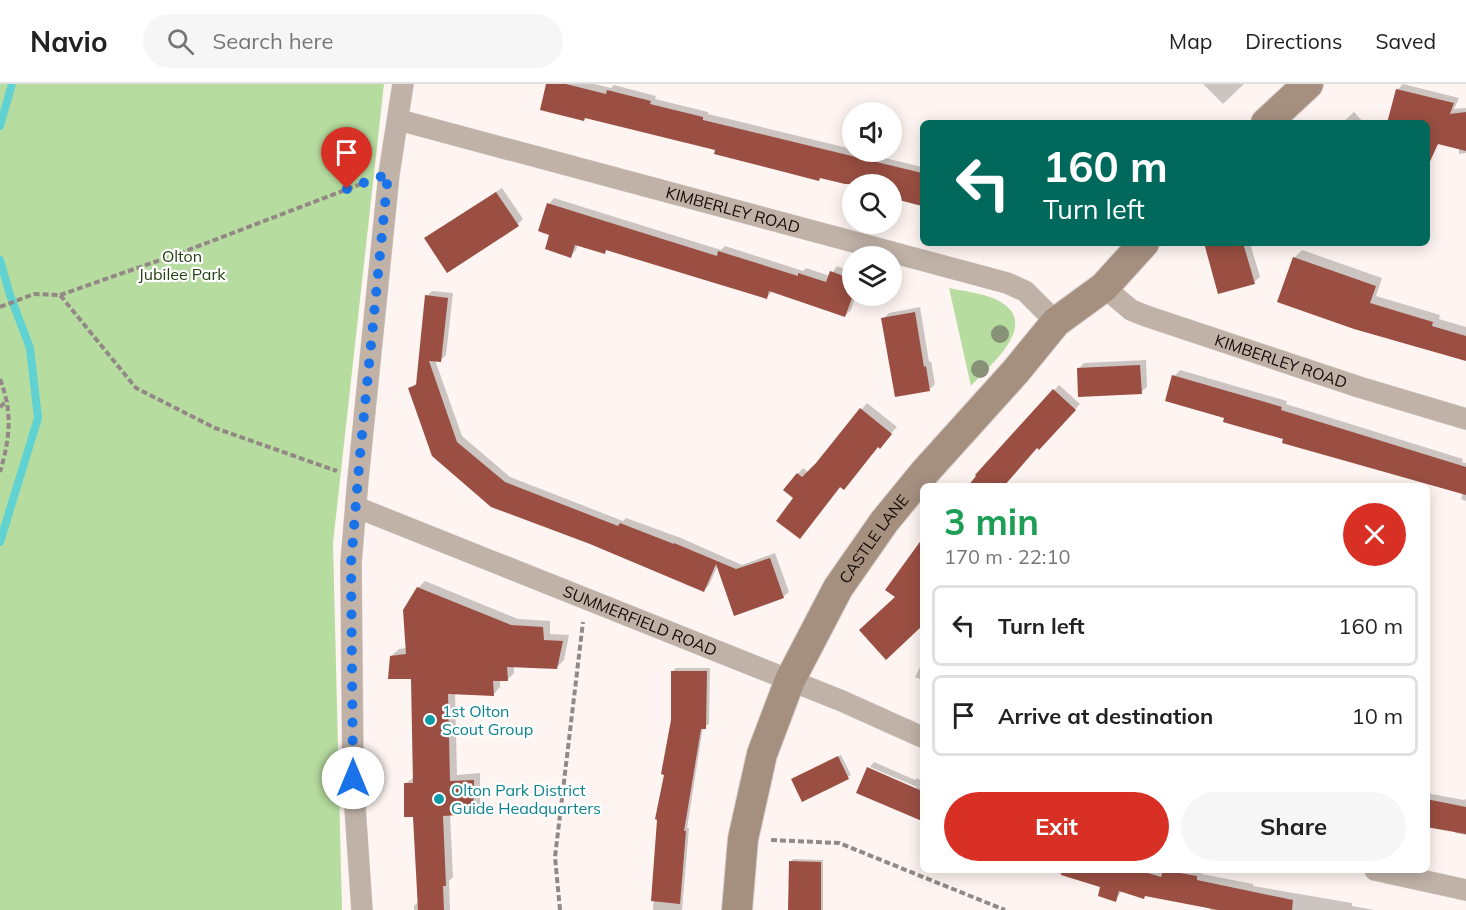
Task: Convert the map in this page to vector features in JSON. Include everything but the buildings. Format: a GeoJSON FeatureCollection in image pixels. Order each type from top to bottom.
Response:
{"type":"FeatureCollection","features":[{"type":"Feature","properties":{"kind":"street"},"geometry":{"type":"LineString","coordinates":[[362,910],[353,778],[351,563],[388,174],[399,120],[403,84]]}},
{"type":"Feature","properties":{"kind":"street"},"geometry":{"type":"LineString","coordinates":[[1269,120],[1308,84]]}},
{"type":"Feature","properties":{"kind":"street","name":"KIMBERLEY ROAD"},"geometry":{"type":"LineString","coordinates":[[399,120],[1007,283],[1025,291],[1056,322]]}},
{"type":"Feature","properties":{"kind":"street","name":"CASTLE LANE"},"geometry":{"type":"LineString","coordinates":[[737,910],[743,839],[762,754],[790,680],[838,588],[884,522],[924,473],[1016,371],[1056,322],[1104,286],[1141,246]]}},
{"type":"Feature","properties":{"kind":"street","name":"KIMBERLEY ROAD"},"geometry":{"type":"LineString","coordinates":[[1104,286],[1131,310],[1146,316],[1359,387],[1466,419]]}},
{"type":"Feature","properties":{"kind":"street","name":"SUMMERFIELD ROAD"},"geometry":{"type":"LineString","coordinates":[[356,507],[842,701],[920,736]]}},
{"type":"Feature","properties":{"kind":"street"},"geometry":{"type":"LineString","coordinates":[[1389,873],[1466,890]]}},
{"type":"Feature","properties":{"kind":"path"},"geometry":{"type":"LineString","coordinates":[[0,307],[34,294],[60,295],[183,252],[388,174]]}},
{"type":"Feature","properties":{"kind":"path"},"geometry":{"type":"LineString","coordinates":[[60,295],[136,388],[215,428],[358,479]]}},
{"type":"Feature","properties":{"kind":"path"},"geometry":{"type":"LineString","coordinates":[[0,379],[8,400],[9,441],[0,472]]}},
{"type":"Feature","properties":{"kind":"path"},"geometry":{"type":"LineString","coordinates":[[0,406],[8,400]]}},
{"type":"Feature","properties":{"kind":"path"},"geometry":{"type":"LineString","coordinates":[[560,910],[555,857],[586,599]]}},
{"type":"Feature","properties":{"kind":"path"},"geometry":{"type":"LineString","coordinates":[[743,839],[839,843],[1005,910]]}},
{"type":"Feature","properties":{"kind":"green space","name":"Olton Jubilee Park"},"geometry":{"type":"Polygon","coordinates":[[[0,84],[384,84],[333,543],[342,910],[0,910],[0,84]]]}},
{"type":"Feature","properties":{"kind":"green space"},"geometry":{"type":"Polygon","coordinates":[[[949,288],[999,301],[1011,310],[1015,321],[1014,332],[1000,356],[971,386],[949,288]]]}},
{"type":"Feature","properties":{"kind":"waterway"},"geometry":{"type":"LineString","coordinates":[[0,126],[12,84]]}},
{"type":"Feature","properties":{"kind":"waterway"},"geometry":{"type":"LineString","coordinates":[[0,260],[10,295],[30,348],[38,418],[0,542]]}},
{"type":"Feature","properties":{"kind":"place","name":"1st Olton Scout Group"},"geometry":{"type":"Point","coordinates":[430,720]}},
{"type":"Feature","properties":{"kind":"place","name":"Olton Park District Guide Headquarters"},"geometry":{"type":"Point","coordinates":[439,799]}},
{"type":"Feature","properties":{"kind":"route"},"geometry":{"type":"LineString","coordinates":[[347,189],[388,174],[351,563],[353,778]]}}]}
